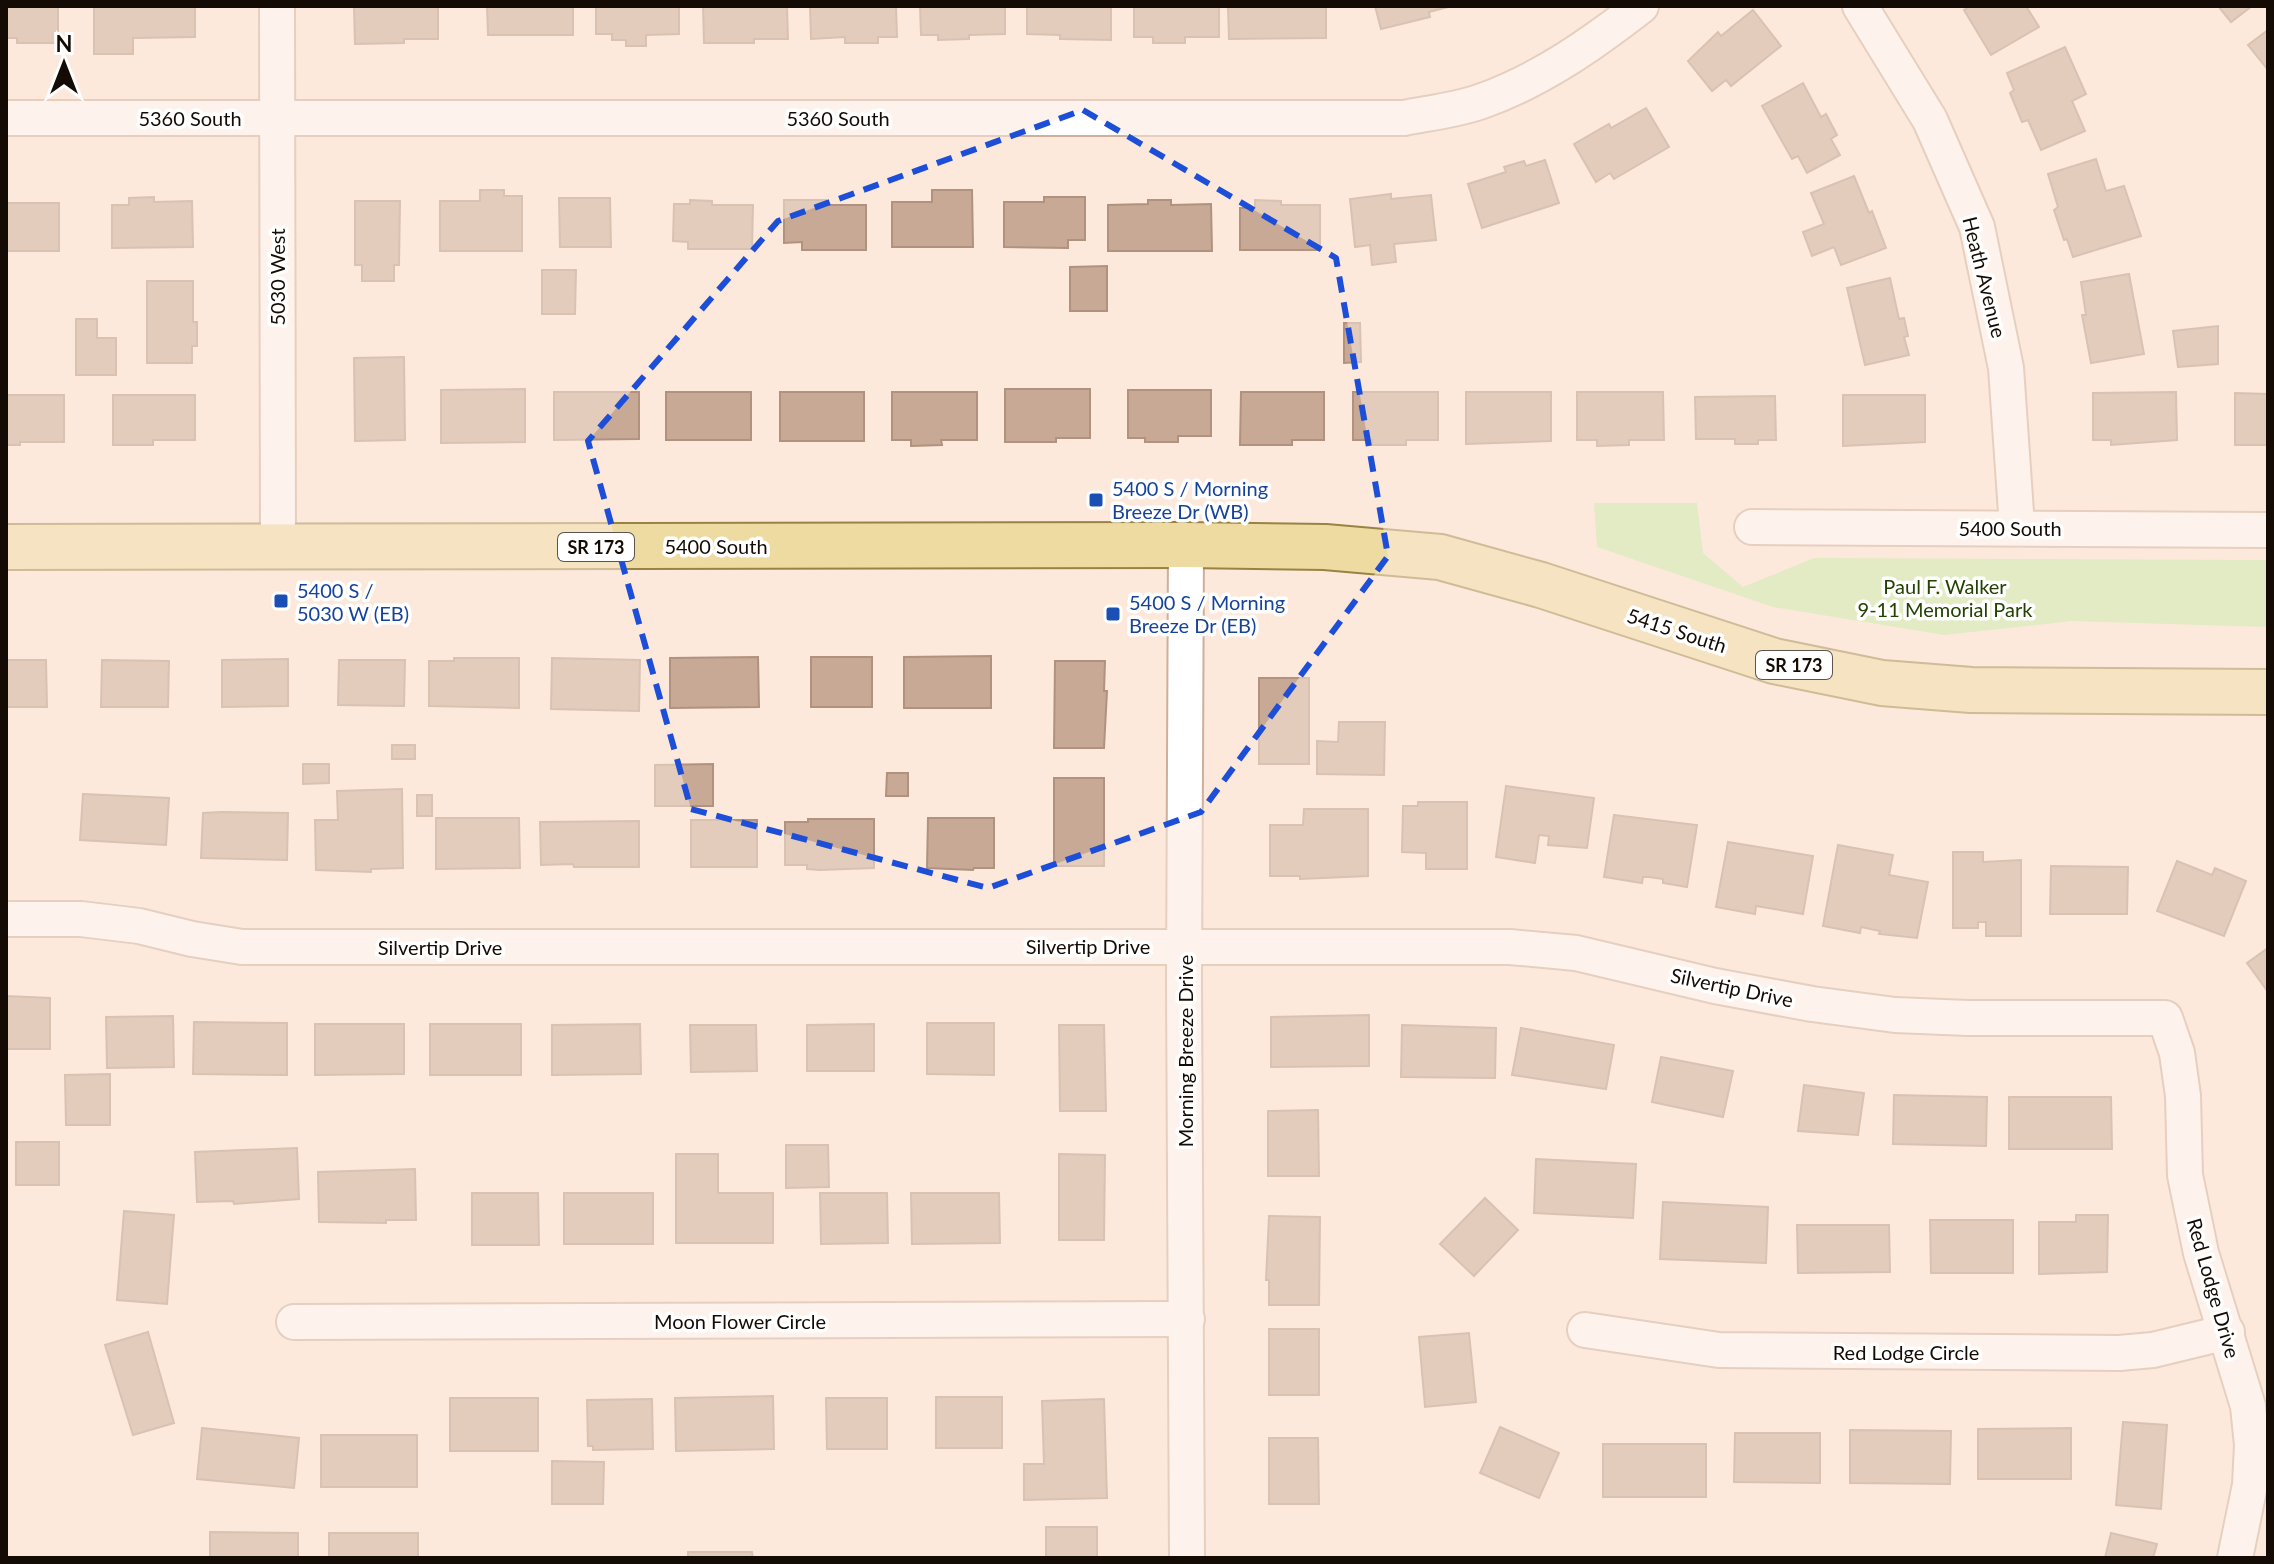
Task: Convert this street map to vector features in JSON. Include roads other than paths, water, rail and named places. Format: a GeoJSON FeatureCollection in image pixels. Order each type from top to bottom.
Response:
{"type":"FeatureCollection","features":[{"type":"Feature","properties":{"kind":"main road","name":"5400 South"},"geometry":{"type":"LineString","coordinates":[[6,547],[1186,545]]}},
{"type":"Feature","properties":{"kind":"main road","name":"5415 South"},"geometry":{"type":"LineString","coordinates":[[1186,545],[1325,547],[1440,557],[1541,585],[1774,661],[1882,683],[1971,690],[2268,692]]}},
{"type":"Feature","properties":{"kind":"street","name":"5030 West"},"geometry":{"type":"LineString","coordinates":[[277,6],[278,547]]}},
{"type":"Feature","properties":{"kind":"street","name":"5360 South"},"geometry":{"type":"LineString","coordinates":[[6,118],[1404,118],[1479,102],[1532,82],[1641,6]]}},
{"type":"Feature","properties":{"kind":"street","name":"Heath Avenue"},"geometry":{"type":"LineString","coordinates":[[1860,6],[1930,120],[1977,227],[2006,368],[2017,527]]}},
{"type":"Feature","properties":{"kind":"street","name":"5400 South"},"geometry":{"type":"LineString","coordinates":[[1752,527],[2268,530]]}},
{"type":"Feature","properties":{"kind":"street","name":"Morning Breeze Drive"},"geometry":{"type":"LineString","coordinates":[[1186,545],[1187,1558]]}},
{"type":"Feature","properties":{"kind":"street","name":"Silvertip Drive"},"geometry":{"type":"LineString","coordinates":[[6,919],[81,919],[139,926],[242,947],[1510,947],[1576,953],[1715,986],[1895,1015],[2165,1018]]}},
{"type":"Feature","properties":{"kind":"street","name":"Red Lodge Drive"},"geometry":{"type":"LineString","coordinates":[[2165,1018],[2177,1053],[2183,1096],[2185,1175],[2197,1238],[2248,1406],[2252,1445],[2250,1485],[2235,1558]]}},
{"type":"Feature","properties":{"kind":"street","name":"Moon Flower Circle"},"geometry":{"type":"LineString","coordinates":[[294,1322],[1187,1319]]}},
{"type":"Feature","properties":{"kind":"street","name":"Red Lodge Circle"},"geometry":{"type":"LineString","coordinates":[[1585,1330],[1719,1350],[2087,1353],[2153,1350],[2227,1332]]}},
{"type":"Feature","properties":{"kind":"place","name":"5400 S / Morning Breeze Dr (WB)"},"geometry":{"type":"Point","coordinates":[1096,500]}},
{"type":"Feature","properties":{"kind":"place","name":"5400 S / 5030 W (EB)"},"geometry":{"type":"Point","coordinates":[281,601]}},
{"type":"Feature","properties":{"kind":"place","name":"5400 S / Morning Breeze Dr (EB)"},"geometry":{"type":"Point","coordinates":[1113,614]}},
{"type":"Feature","properties":{"kind":"park label","name":"Paul F. Walker 9-11 Memorial Park"},"geometry":{"type":"Point","coordinates":[1945,598]}}]}
